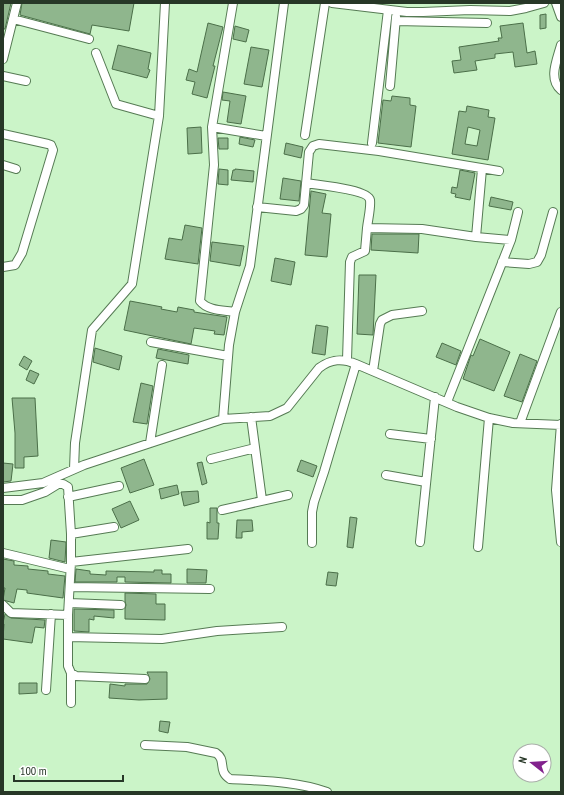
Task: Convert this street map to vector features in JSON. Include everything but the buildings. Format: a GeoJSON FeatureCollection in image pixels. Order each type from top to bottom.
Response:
{"type":"FeatureCollection","features":[{"type":"Feature","properties":{"kind":"street"},"geometry":{"type":"LineString","coordinates":[[3,58],[17,3]]}},
{"type":"Feature","properties":{"kind":"street"},"geometry":{"type":"LineString","coordinates":[[74,469],[76,443],[92,330],[132,284],[159,116],[165,3]]}},
{"type":"Feature","properties":{"kind":"street"},"geometry":{"type":"LineString","coordinates":[[233,3],[212,127],[214,166],[200,301],[203,306],[209,308],[235,312]]}},
{"type":"Feature","properties":{"kind":"street"},"geometry":{"type":"LineString","coordinates":[[223,419],[228,356],[235,312],[250,266],[284,3]]}},
{"type":"Feature","properties":{"kind":"street"},"geometry":{"type":"LineString","coordinates":[[305,135],[325,3]]}},
{"type":"Feature","properties":{"kind":"street"},"geometry":{"type":"LineString","coordinates":[[332,3],[383,7],[397,11],[423,12],[470,6],[510,11],[544,3]]}},
{"type":"Feature","properties":{"kind":"street"},"geometry":{"type":"LineString","coordinates":[[556,3],[561,17]]}},
{"type":"Feature","properties":{"kind":"street"},"geometry":{"type":"LineString","coordinates":[[372,143],[383,7]]}},
{"type":"Feature","properties":{"kind":"street"},"geometry":{"type":"LineString","coordinates":[[390,86],[397,11]]}},
{"type":"Feature","properties":{"kind":"street"},"geometry":{"type":"LineString","coordinates":[[13,18],[90,39]]}},
{"type":"Feature","properties":{"kind":"street"},"geometry":{"type":"LineString","coordinates":[[396,21],[487,23]]}},
{"type":"Feature","properties":{"kind":"street"},"geometry":{"type":"LineString","coordinates":[[561,45],[554,76],[556,85],[561,90]]}},
{"type":"Feature","properties":{"kind":"street"},"geometry":{"type":"LineString","coordinates":[[96,53],[116,104],[159,116]]}},
{"type":"Feature","properties":{"kind":"street"},"geometry":{"type":"LineString","coordinates":[[3,76],[26,81]]}},
{"type":"Feature","properties":{"kind":"street"},"geometry":{"type":"LineString","coordinates":[[212,127],[266,136]]}},
{"type":"Feature","properties":{"kind":"street"},"geometry":{"type":"LineString","coordinates":[[3,134],[48,144],[51,145],[53,150],[22,253],[15,265],[3,267]]}},
{"type":"Feature","properties":{"kind":"street"},"geometry":{"type":"LineString","coordinates":[[257,207],[296,211],[301,209],[304,205],[309,152],[313,146],[319,144],[379,151],[499,172]]}},
{"type":"Feature","properties":{"kind":"street"},"geometry":{"type":"LineString","coordinates":[[3,165],[16,168]]}},
{"type":"Feature","properties":{"kind":"street"},"geometry":{"type":"LineString","coordinates":[[476,237],[482,169]]}},
{"type":"Feature","properties":{"kind":"street"},"geometry":{"type":"LineString","coordinates":[[306,183],[355,190],[367,195],[370,200],[365,251],[352,257],[350,262],[347,360]]}},
{"type":"Feature","properties":{"kind":"street"},"geometry":{"type":"LineString","coordinates":[[447,402],[511,240],[518,212]]}},
{"type":"Feature","properties":{"kind":"street"},"geometry":{"type":"LineString","coordinates":[[502,262],[530,264],[537,262],[541,255],[552,212]]}},
{"type":"Feature","properties":{"kind":"street"},"geometry":{"type":"LineString","coordinates":[[367,228],[422,229],[476,237],[511,240]]}},
{"type":"Feature","properties":{"kind":"street"},"geometry":{"type":"LineString","coordinates":[[373,371],[380,324],[382,320],[392,315],[422,312]]}},
{"type":"Feature","properties":{"kind":"street"},"geometry":{"type":"LineString","coordinates":[[520,423],[561,312]]}},
{"type":"Feature","properties":{"kind":"street"},"geometry":{"type":"LineString","coordinates":[[151,342],[228,356]]}},
{"type":"Feature","properties":{"kind":"street"},"geometry":{"type":"LineString","coordinates":[[3,488],[43,483],[84,464],[223,419],[270,416],[287,408],[319,368],[331,361],[341,359],[347,360],[489,418],[520,423],[561,425],[556,490],[561,542]]}},
{"type":"Feature","properties":{"kind":"street"},"geometry":{"type":"LineString","coordinates":[[312,543],[312,512],[314,502],[356,364]]}},
{"type":"Feature","properties":{"kind":"street"},"geometry":{"type":"LineString","coordinates":[[150,443],[162,365]]}},
{"type":"Feature","properties":{"kind":"street"},"geometry":{"type":"LineString","coordinates":[[420,542],[435,397]]}},
{"type":"Feature","properties":{"kind":"street"},"geometry":{"type":"LineString","coordinates":[[251,417],[262,500]]}},
{"type":"Feature","properties":{"kind":"street"},"geometry":{"type":"LineString","coordinates":[[478,547],[489,418]]}},
{"type":"Feature","properties":{"kind":"street"},"geometry":{"type":"LineString","coordinates":[[390,434],[431,439]]}},
{"type":"Feature","properties":{"kind":"street"},"geometry":{"type":"LineString","coordinates":[[211,459],[255,448]]}},
{"type":"Feature","properties":{"kind":"street"},"geometry":{"type":"LineString","coordinates":[[386,475],[426,482]]}},
{"type":"Feature","properties":{"kind":"street"},"geometry":{"type":"LineString","coordinates":[[3,500],[22,500],[45,492],[58,484],[68,486],[71,534],[68,666],[71,673],[71,704]]}},
{"type":"Feature","properties":{"kind":"street"},"geometry":{"type":"LineString","coordinates":[[68,497],[119,486]]}},
{"type":"Feature","properties":{"kind":"street"},"geometry":{"type":"LineString","coordinates":[[222,510],[288,495]]}},
{"type":"Feature","properties":{"kind":"street"},"geometry":{"type":"LineString","coordinates":[[71,534],[114,527]]}},
{"type":"Feature","properties":{"kind":"street"},"geometry":{"type":"LineString","coordinates":[[3,552],[71,565],[188,549]]}},
{"type":"Feature","properties":{"kind":"street"},"geometry":{"type":"LineString","coordinates":[[70,587],[210,589]]}},
{"type":"Feature","properties":{"kind":"street"},"geometry":{"type":"LineString","coordinates":[[69,603],[121,605]]}},
{"type":"Feature","properties":{"kind":"street"},"geometry":{"type":"LineString","coordinates":[[3,605],[11,613],[68,615]]}},
{"type":"Feature","properties":{"kind":"street"},"geometry":{"type":"LineString","coordinates":[[46,690],[51,614]]}},
{"type":"Feature","properties":{"kind":"street"},"geometry":{"type":"LineString","coordinates":[[68,637],[162,639],[218,631],[282,627]]}},
{"type":"Feature","properties":{"kind":"street"},"geometry":{"type":"LineString","coordinates":[[71,673],[76,676],[145,679]]}},
{"type":"Feature","properties":{"kind":"street"},"geometry":{"type":"LineString","coordinates":[[145,745],[187,747],[216,754],[222,760],[222,771],[225,776],[230,779],[295,784],[312,787],[326,792]]}},
{"type":"Feature","properties":{"kind":"street"},"geometry":{"type":"LineString","coordinates":[[292,792],[295,784]]}}]}
